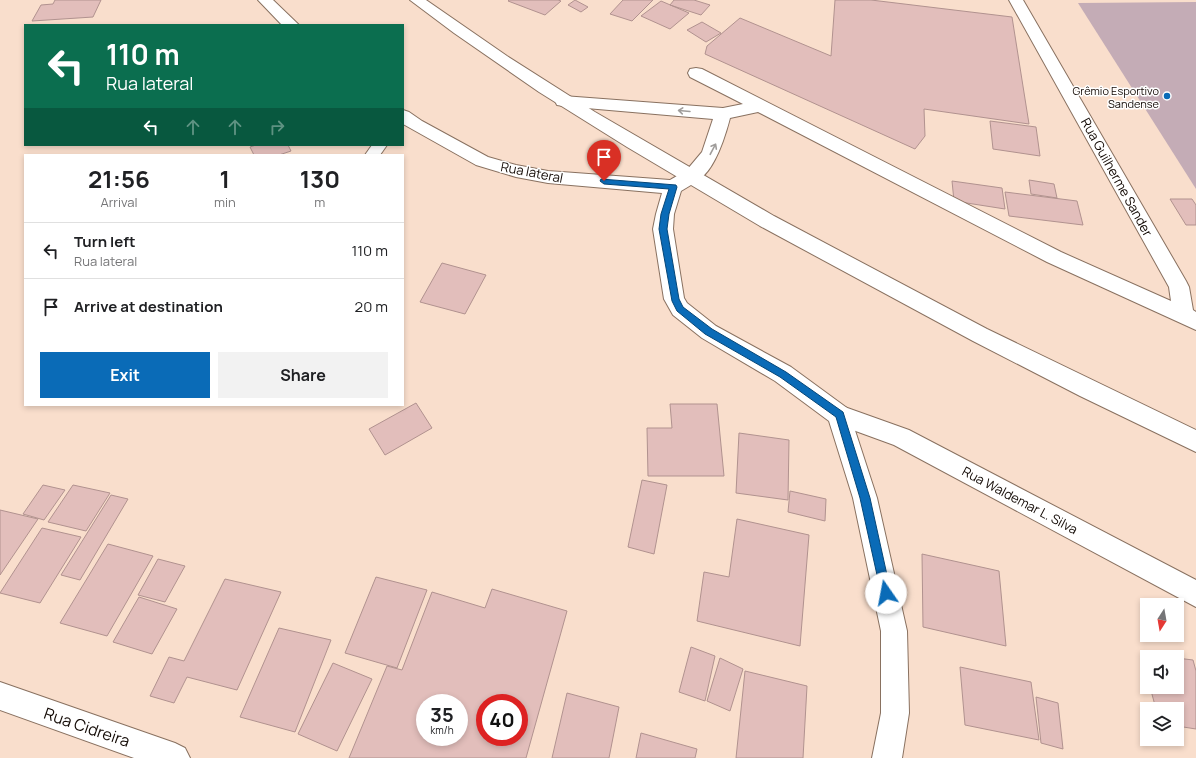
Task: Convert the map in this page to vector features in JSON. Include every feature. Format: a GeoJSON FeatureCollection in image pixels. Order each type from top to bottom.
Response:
{"type":"FeatureCollection","features":[{"type":"Feature","properties":{"kind":"street"},"geometry":{"type":"LineString","coordinates":[[265,0],[291,24]]}},
{"type":"Feature","properties":{"kind":"street"},"geometry":{"type":"LineString","coordinates":[[417,0],[460,32],[682,182],[1050,371],[1196,442]]}},
{"type":"Feature","properties":{"kind":"street","name":"Rua Guilherme Sander"},"geometry":{"type":"LineString","coordinates":[[1016,0],[1179,287],[1190,318]]}},
{"type":"Feature","properties":{"kind":"street"},"geometry":{"type":"LineString","coordinates":[[696,74],[1054,257],[1190,318]]}},
{"type":"Feature","properties":{"kind":"street"},"geometry":{"type":"LineString","coordinates":[[563,101],[723,114],[758,106]]}},
{"type":"Feature","properties":{"kind":"street"},"geometry":{"type":"LineString","coordinates":[[682,182],[704,163],[714,147],[723,114]]}},
{"type":"Feature","properties":{"kind":"street","name":"Rua lateral"},"geometry":{"type":"LineString","coordinates":[[404,117],[416,125],[482,160],[516,171],[555,178],[682,182]]}},
{"type":"Feature","properties":{"kind":"street","name":"Rua Waldemar L. Silva"},"geometry":{"type":"LineString","coordinates":[[682,182],[665,214],[663,229],[674,299],[680,309],[708,332],[783,374],[840,415],[901,437],[1196,594]]}},
{"type":"Feature","properties":{"kind":"street"},"geometry":{"type":"LineString","coordinates":[[840,415],[865,498],[894,631],[894,713],[887,758]]}},
{"type":"Feature","properties":{"kind":"street","name":"Rua Cidreira"},"geometry":{"type":"LineString","coordinates":[[0,696],[175,758]]}},
{"type":"Feature","properties":{"kind":"lane"},"geometry":{"type":"LineString","coordinates":[[373,154],[379,146]]}},
{"type":"Feature","properties":{"kind":"shaded area","name":"Grêmio Esportivo Sandense"},"geometry":{"type":"Polygon","coordinates":[[[1196,2],[1196,189],[1078,3],[1196,2]]]}},
{"type":"Feature","properties":{"kind":"building"},"geometry":{"type":"Polygon","coordinates":[[[55,0],[101,0],[93,17],[32,21],[41,5],[53,4],[55,0]]]}},
{"type":"Feature","properties":{"kind":"building"},"geometry":{"type":"Polygon","coordinates":[[[575,0],[588,7],[581,12],[568,5],[575,0]]]}},
{"type":"Feature","properties":{"kind":"building"},"geometry":{"type":"Polygon","coordinates":[[[623,0],[653,0],[632,21],[610,14],[623,0]]]}},
{"type":"Feature","properties":{"kind":"building"},"geometry":{"type":"Polygon","coordinates":[[[674,0],[694,0],[710,5],[701,15],[670,5],[674,0]]]}},
{"type":"Feature","properties":{"kind":"building"},"geometry":{"type":"Polygon","coordinates":[[[835,0],[871,0],[1012,17],[1029,124],[924,109],[925,136],[915,149],[705,54],[707,46],[740,18],[831,56],[835,0]]]}},
{"type":"Feature","properties":{"kind":"building"},"geometry":{"type":"Polygon","coordinates":[[[508,1],[561,1],[545,15],[508,1]]]}},
{"type":"Feature","properties":{"kind":"building"},"geometry":{"type":"Polygon","coordinates":[[[661,1],[689,13],[670,29],[641,16],[661,1]]]}},
{"type":"Feature","properties":{"kind":"building"},"geometry":{"type":"Polygon","coordinates":[[[702,22],[721,33],[706,42],[687,30],[702,22]]]}},
{"type":"Feature","properties":{"kind":"building"},"geometry":{"type":"Polygon","coordinates":[[[990,121],[1036,127],[1040,156],[993,149],[990,121]]]}},
{"type":"Feature","properties":{"kind":"building"},"geometry":{"type":"Polygon","coordinates":[[[288,146],[291,151],[282,154],[254,154],[250,147],[288,146]]]}},
{"type":"Feature","properties":{"kind":"building"},"geometry":{"type":"Polygon","coordinates":[[[1029,180],[1054,184],[1057,198],[1031,194],[1029,180]]]}},
{"type":"Feature","properties":{"kind":"building"},"geometry":{"type":"Polygon","coordinates":[[[952,181],[1002,188],[1005,209],[954,201],[952,181]]]}},
{"type":"Feature","properties":{"kind":"building"},"geometry":{"type":"Polygon","coordinates":[[[1005,192],[1077,201],[1083,225],[1009,216],[1005,192]]]}},
{"type":"Feature","properties":{"kind":"building"},"geometry":{"type":"Polygon","coordinates":[[[1170,199],[1192,199],[1196,205],[1196,225],[1186,225],[1170,199]]]}},
{"type":"Feature","properties":{"kind":"building"},"geometry":{"type":"Polygon","coordinates":[[[442,263],[486,275],[465,314],[420,302],[442,263]]]}},
{"type":"Feature","properties":{"kind":"building"},"geometry":{"type":"Polygon","coordinates":[[[416,403],[432,428],[385,455],[369,429],[416,403]]]}},
{"type":"Feature","properties":{"kind":"building"},"geometry":{"type":"Polygon","coordinates":[[[670,404],[717,404],[724,476],[648,476],[647,428],[672,428],[670,404]]]}},
{"type":"Feature","properties":{"kind":"building"},"geometry":{"type":"Polygon","coordinates":[[[739,433],[789,440],[788,500],[736,493],[739,433]]]}},
{"type":"Feature","properties":{"kind":"building"},"geometry":{"type":"Polygon","coordinates":[[[642,480],[667,485],[654,554],[628,547],[642,480]]]}},
{"type":"Feature","properties":{"kind":"building"},"geometry":{"type":"Polygon","coordinates":[[[43,485],[65,490],[44,520],[23,514],[43,485]]]}},
{"type":"Feature","properties":{"kind":"building"},"geometry":{"type":"Polygon","coordinates":[[[73,485],[110,493],[86,531],[48,522],[73,485]]]}},
{"type":"Feature","properties":{"kind":"building"},"geometry":{"type":"Polygon","coordinates":[[[790,491],[826,499],[825,521],[788,512],[790,491]]]}},
{"type":"Feature","properties":{"kind":"building"},"geometry":{"type":"Polygon","coordinates":[[[111,495],[128,499],[80,580],[61,575],[111,495]]]}},
{"type":"Feature","properties":{"kind":"building"},"geometry":{"type":"Polygon","coordinates":[[[0,510],[38,519],[0,575],[0,510]]]}},
{"type":"Feature","properties":{"kind":"building"},"geometry":{"type":"Polygon","coordinates":[[[737,519],[809,535],[800,646],[697,621],[704,572],[729,577],[737,519]]]}},
{"type":"Feature","properties":{"kind":"building"},"geometry":{"type":"Polygon","coordinates":[[[42,528],[81,537],[40,603],[0,593],[42,528]]]}},
{"type":"Feature","properties":{"kind":"building"},"geometry":{"type":"Polygon","coordinates":[[[108,544],[153,556],[107,636],[60,623],[108,544]]]}},
{"type":"Feature","properties":{"kind":"building"},"geometry":{"type":"Polygon","coordinates":[[[922,554],[999,571],[1006,646],[923,627],[922,554]]]}},
{"type":"Feature","properties":{"kind":"building"},"geometry":{"type":"Polygon","coordinates":[[[158,559],[185,566],[165,602],[138,595],[158,559]]]}},
{"type":"Feature","properties":{"kind":"building"},"geometry":{"type":"Polygon","coordinates":[[[376,577],[427,590],[397,668],[345,653],[376,577]]]}},
{"type":"Feature","properties":{"kind":"building"},"geometry":{"type":"Polygon","coordinates":[[[225,579],[281,592],[237,690],[187,677],[174,703],[150,696],[169,657],[184,661],[225,579]]]}},
{"type":"Feature","properties":{"kind":"building"},"geometry":{"type":"Polygon","coordinates":[[[492,589],[567,611],[526,758],[349,758],[387,666],[402,670],[432,592],[485,608],[492,589]]]}},
{"type":"Feature","properties":{"kind":"building"},"geometry":{"type":"Polygon","coordinates":[[[139,597],[177,609],[152,654],[113,642],[139,597]]]}},
{"type":"Feature","properties":{"kind":"building"},"geometry":{"type":"Polygon","coordinates":[[[279,628],[331,640],[295,732],[240,717],[279,628]]]}},
{"type":"Feature","properties":{"kind":"building"},"geometry":{"type":"Polygon","coordinates":[[[691,647],[715,656],[705,701],[679,692],[691,647]]]}},
{"type":"Feature","properties":{"kind":"building"},"geometry":{"type":"Polygon","coordinates":[[[720,658],[743,669],[730,711],[707,701],[720,658]]]}},
{"type":"Feature","properties":{"kind":"building"},"geometry":{"type":"Polygon","coordinates":[[[1184,659],[1193,660],[1196,671],[1196,729],[1184,727],[1184,702],[1154,702],[1152,694],[1184,694],[1184,659]]]}},
{"type":"Feature","properties":{"kind":"building"},"geometry":{"type":"Polygon","coordinates":[[[333,663],[372,679],[337,751],[298,734],[333,663]]]}},
{"type":"Feature","properties":{"kind":"building"},"geometry":{"type":"Polygon","coordinates":[[[960,667],[1031,682],[1039,740],[965,725],[960,667]]]}},
{"type":"Feature","properties":{"kind":"building"},"geometry":{"type":"Polygon","coordinates":[[[745,671],[807,686],[803,758],[736,758],[745,671]]]}},
{"type":"Feature","properties":{"kind":"building"},"geometry":{"type":"Polygon","coordinates":[[[567,693],[619,707],[609,758],[552,758],[567,693]]]}},
{"type":"Feature","properties":{"kind":"building"},"geometry":{"type":"Polygon","coordinates":[[[1036,697],[1058,703],[1063,749],[1041,743],[1036,697]]]}},
{"type":"Feature","properties":{"kind":"building"},"geometry":{"type":"Polygon","coordinates":[[[641,733],[697,749],[695,758],[636,758],[641,733]]]}},
{"type":"Feature","properties":{"kind":"place","name":"Grêmio Esportivo Sandense"},"geometry":{"type":"Point","coordinates":[1167,96]}},
{"type":"Feature","properties":{"kind":"route"},"geometry":{"type":"LineString","coordinates":[[604,181],[674,187],[665,214],[663,229],[674,299],[680,309],[708,332],[783,374],[840,415],[865,498],[886,593]]}}]}
